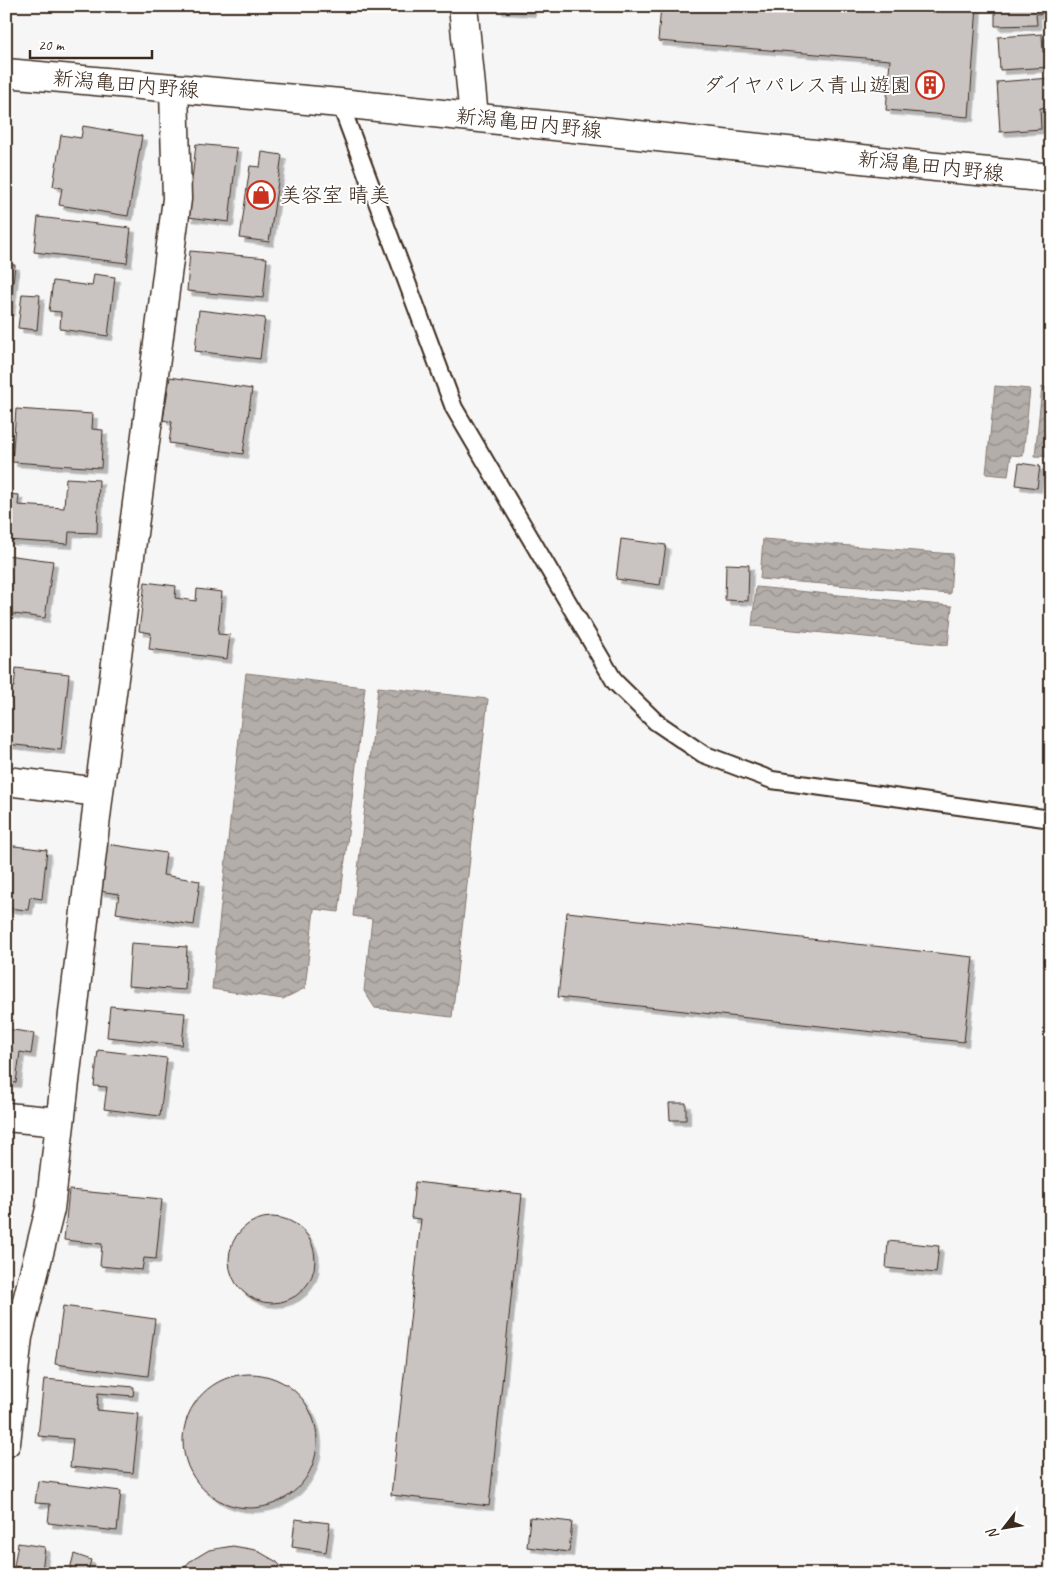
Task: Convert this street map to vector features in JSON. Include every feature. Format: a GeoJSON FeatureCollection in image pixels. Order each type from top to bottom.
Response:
{"type":"FeatureCollection","features":[{"type":"Feature","properties":{"kind":"street"},"geometry":{"type":"LineString","coordinates":[[464,6],[474,117]]}},
{"type":"Feature","properties":{"kind":"street","name":"新潟亀田内野線"},"geometry":{"type":"LineString","coordinates":[[6,72],[340,103],[1051,178]]}},
{"type":"Feature","properties":{"kind":"street"},"geometry":{"type":"LineString","coordinates":[[7,1426],[18,1337],[50,1209],[99,792],[177,199],[174,88]]}},
{"type":"Feature","properties":{"kind":"street"},"geometry":{"type":"LineString","coordinates":[[6,781],[99,792]]}},
{"type":"Feature","properties":{"kind":"street"},"geometry":{"type":"LineString","coordinates":[[6,1117],[60,1122]]}},
{"type":"Feature","properties":{"kind":"lane"},"geometry":{"type":"LineString","coordinates":[[340,103],[454,408],[615,682],[656,722],[703,754],[772,780],[1051,819]]}},
{"type":"Feature","properties":{"kind":"water"},"geometry":{"type":"Polygon","coordinates":[[[995,386],[1030,389],[1023,456],[1011,455],[1008,476],[986,474],[995,386]]]}},
{"type":"Feature","properties":{"kind":"water"},"geometry":{"type":"Polygon","coordinates":[[[1042,387],[1051,388],[1051,478],[1048,478],[1049,457],[1035,456],[1042,387]]]}},
{"type":"Feature","properties":{"kind":"water"},"geometry":{"type":"Polygon","coordinates":[[[763,539],[953,554],[950,594],[760,579],[763,539]]]}},
{"type":"Feature","properties":{"kind":"water"},"geometry":{"type":"Polygon","coordinates":[[[756,587],[952,606],[948,645],[752,626],[756,587]]]}},
{"type":"Feature","properties":{"kind":"water"},"geometry":{"type":"Polygon","coordinates":[[[246,673],[365,687],[339,912],[314,909],[305,988],[283,999],[212,989],[246,673]]]}},
{"type":"Feature","properties":{"kind":"water"},"geometry":{"type":"Polygon","coordinates":[[[378,687],[488,699],[452,1017],[375,1008],[364,991],[372,919],[353,916],[378,687]]]}},
{"type":"Feature","properties":{"kind":"building"},"geometry":{"type":"Polygon","coordinates":[[[498,6],[531,6],[531,12],[498,10],[498,6]]]}},
{"type":"Feature","properties":{"kind":"building","name":"ダイヤパレス青山遊園"},"geometry":{"type":"Polygon","coordinates":[[[661,6],[977,6],[969,117],[886,110],[890,60],[658,41],[661,6]]]}},
{"type":"Feature","properties":{"kind":"building"},"geometry":{"type":"Polygon","coordinates":[[[995,6],[1051,6],[1051,13],[1036,14],[1037,25],[995,26],[995,6]]]}},
{"type":"Feature","properties":{"kind":"building"},"geometry":{"type":"Polygon","coordinates":[[[1042,34],[1043,52],[1051,52],[1051,67],[1000,70],[998,37],[1042,34]]]}},
{"type":"Feature","properties":{"kind":"building"},"geometry":{"type":"Polygon","coordinates":[[[1051,78],[1051,107],[1040,108],[1041,129],[1000,132],[997,82],[1051,78]]]}},
{"type":"Feature","properties":{"kind":"building"},"geometry":{"type":"Polygon","coordinates":[[[83,126],[142,136],[128,216],[59,205],[62,188],[53,186],[61,135],[81,138],[83,126]]]}},
{"type":"Feature","properties":{"kind":"building"},"geometry":{"type":"Polygon","coordinates":[[[196,144],[237,148],[229,222],[188,217],[196,144]]]}},
{"type":"Feature","properties":{"kind":"building"},"geometry":{"type":"Polygon","coordinates":[[[262,152],[282,155],[269,242],[240,238],[250,166],[260,167],[262,152]]]}},
{"type":"Feature","properties":{"kind":"building"},"geometry":{"type":"Polygon","coordinates":[[[38,217],[131,228],[127,263],[34,252],[38,217]]]}},
{"type":"Feature","properties":{"kind":"building"},"geometry":{"type":"Polygon","coordinates":[[[190,251],[267,258],[263,298],[187,291],[190,251]]]}},
{"type":"Feature","properties":{"kind":"building"},"geometry":{"type":"Polygon","coordinates":[[[6,264],[15,265],[10,311],[6,311],[6,264]]]}},
{"type":"Feature","properties":{"kind":"building"},"geometry":{"type":"Polygon","coordinates":[[[94,274],[115,277],[108,336],[60,329],[61,312],[49,311],[53,281],[92,286],[94,274]]]}},
{"type":"Feature","properties":{"kind":"building"},"geometry":{"type":"Polygon","coordinates":[[[22,294],[40,295],[37,330],[18,328],[22,294]]]}},
{"type":"Feature","properties":{"kind":"building"},"geometry":{"type":"Polygon","coordinates":[[[199,310],[265,318],[260,359],[195,351],[199,310]]]}},
{"type":"Feature","properties":{"kind":"building"},"geometry":{"type":"Polygon","coordinates":[[[170,377],[252,389],[243,454],[169,443],[172,422],[163,420],[170,377]]]}},
{"type":"Feature","properties":{"kind":"building"},"geometry":{"type":"Polygon","coordinates":[[[16,409],[93,414],[92,429],[103,430],[101,468],[12,462],[16,409]]]}},
{"type":"Feature","properties":{"kind":"building"},"geometry":{"type":"Polygon","coordinates":[[[1019,463],[1040,466],[1037,488],[1016,485],[1019,463]]]}},
{"type":"Feature","properties":{"kind":"building"},"geometry":{"type":"Polygon","coordinates":[[[66,478],[99,480],[97,533],[69,532],[68,544],[6,540],[6,494],[19,495],[18,505],[64,508],[66,478]]]}},
{"type":"Feature","properties":{"kind":"building"},"geometry":{"type":"Polygon","coordinates":[[[621,539],[666,545],[660,585],[616,579],[621,539]]]}},
{"type":"Feature","properties":{"kind":"building"},"geometry":{"type":"Polygon","coordinates":[[[6,555],[53,561],[45,618],[6,613],[6,555]]]}},
{"type":"Feature","properties":{"kind":"building"},"geometry":{"type":"Polygon","coordinates":[[[726,564],[749,565],[748,601],[725,600],[726,564]]]}},
{"type":"Feature","properties":{"kind":"building"},"geometry":{"type":"Polygon","coordinates":[[[145,582],[176,586],[175,598],[196,601],[197,589],[222,592],[218,634],[230,635],[227,659],[149,649],[151,633],[139,631],[145,582]]]}},
{"type":"Feature","properties":{"kind":"building"},"geometry":{"type":"Polygon","coordinates":[[[16,668],[69,674],[61,750],[6,744],[6,686],[14,687],[16,668]]]}},
{"type":"Feature","properties":{"kind":"building"},"geometry":{"type":"Polygon","coordinates":[[[107,844],[166,853],[163,875],[200,881],[194,925],[116,913],[119,894],[99,891],[107,844]]]}},
{"type":"Feature","properties":{"kind":"building"},"geometry":{"type":"Polygon","coordinates":[[[6,845],[47,850],[42,899],[30,897],[28,910],[6,908],[6,845]]]}},
{"type":"Feature","properties":{"kind":"building"},"geometry":{"type":"Polygon","coordinates":[[[567,912],[973,957],[964,1042],[558,997],[567,912]]]}},
{"type":"Feature","properties":{"kind":"building"},"geometry":{"type":"Polygon","coordinates":[[[131,943],[187,947],[185,990],[128,986],[131,943]]]}},
{"type":"Feature","properties":{"kind":"building"},"geometry":{"type":"Polygon","coordinates":[[[110,1006],[185,1013],[182,1045],[107,1037],[110,1006]]]}},
{"type":"Feature","properties":{"kind":"building"},"geometry":{"type":"Polygon","coordinates":[[[6,1029],[34,1033],[31,1054],[20,1052],[16,1083],[6,1082],[6,1029]]]}},
{"type":"Feature","properties":{"kind":"building"},"geometry":{"type":"Polygon","coordinates":[[[98,1050],[167,1058],[160,1116],[104,1109],[107,1087],[94,1086],[98,1050]]]}},
{"type":"Feature","properties":{"kind":"building"},"geometry":{"type":"Polygon","coordinates":[[[669,1103],[686,1103],[686,1120],[670,1120],[669,1103]]]}},
{"type":"Feature","properties":{"kind":"building"},"geometry":{"type":"Polygon","coordinates":[[[415,1182],[522,1194],[489,1506],[391,1495],[421,1219],[411,1218],[415,1182]]]}},
{"type":"Feature","properties":{"kind":"building"},"geometry":{"type":"Polygon","coordinates":[[[69,1190],[162,1199],[156,1259],[144,1258],[142,1270],[100,1266],[102,1244],[64,1240],[69,1190]]]}},
{"type":"Feature","properties":{"kind":"building"},"geometry":{"type":"Polygon","coordinates":[[[272,1217],[289,1220],[303,1229],[312,1243],[315,1260],[312,1277],[303,1291],[289,1300],[272,1303],[255,1300],[241,1291],[232,1277],[229,1260],[232,1243],[241,1229],[255,1220],[272,1217]]]}},
{"type":"Feature","properties":{"kind":"building"},"geometry":{"type":"Polygon","coordinates":[[[888,1241],[939,1246],[936,1273],[886,1268],[888,1241]]]}},
{"type":"Feature","properties":{"kind":"building"},"geometry":{"type":"Polygon","coordinates":[[[63,1306],[155,1319],[148,1376],[55,1364],[63,1306]]]}},
{"type":"Feature","properties":{"kind":"building"},"geometry":{"type":"Polygon","coordinates":[[[250,1374],[276,1379],[298,1393],[312,1415],[317,1441],[312,1467],[298,1489],[276,1503],[250,1508],[224,1503],[202,1489],[188,1467],[183,1441],[188,1415],[202,1393],[224,1379],[250,1374]]]}},
{"type":"Feature","properties":{"kind":"building"},"geometry":{"type":"Polygon","coordinates":[[[44,1379],[134,1387],[133,1396],[98,1393],[97,1410],[139,1414],[133,1473],[70,1467],[73,1439],[38,1436],[44,1379]]]}},
{"type":"Feature","properties":{"kind":"building"},"geometry":{"type":"Polygon","coordinates":[[[38,1481],[121,1491],[117,1531],[48,1523],[50,1504],[35,1503],[38,1481]]]}},
{"type":"Feature","properties":{"kind":"building"},"geometry":{"type":"Polygon","coordinates":[[[530,1517],[572,1522],[569,1552],[527,1547],[530,1517]]]}},
{"type":"Feature","properties":{"kind":"building"},"geometry":{"type":"Polygon","coordinates":[[[295,1519],[330,1523],[326,1552],[292,1547],[295,1519]]]}},
{"type":"Feature","properties":{"kind":"building"},"geometry":{"type":"Polygon","coordinates":[[[18,1543],[45,1547],[42,1571],[14,1566],[18,1543]]]}},
{"type":"Feature","properties":{"kind":"building"},"geometry":{"type":"Polygon","coordinates":[[[233,1546],[256,1550],[277,1562],[287,1574],[179,1574],[189,1562],[209,1550],[233,1546]]]}},
{"type":"Feature","properties":{"kind":"building"},"geometry":{"type":"Polygon","coordinates":[[[74,1554],[91,1560],[87,1574],[69,1573],[74,1554]]]}},
{"type":"Feature","properties":{"kind":"place","name":"ダイヤパレス青山遊園"},"geometry":{"type":"Point","coordinates":[930,85]}},
{"type":"Feature","properties":{"kind":"place","name":"美容室 晴美"},"geometry":{"type":"Point","coordinates":[261,195]}}]}
